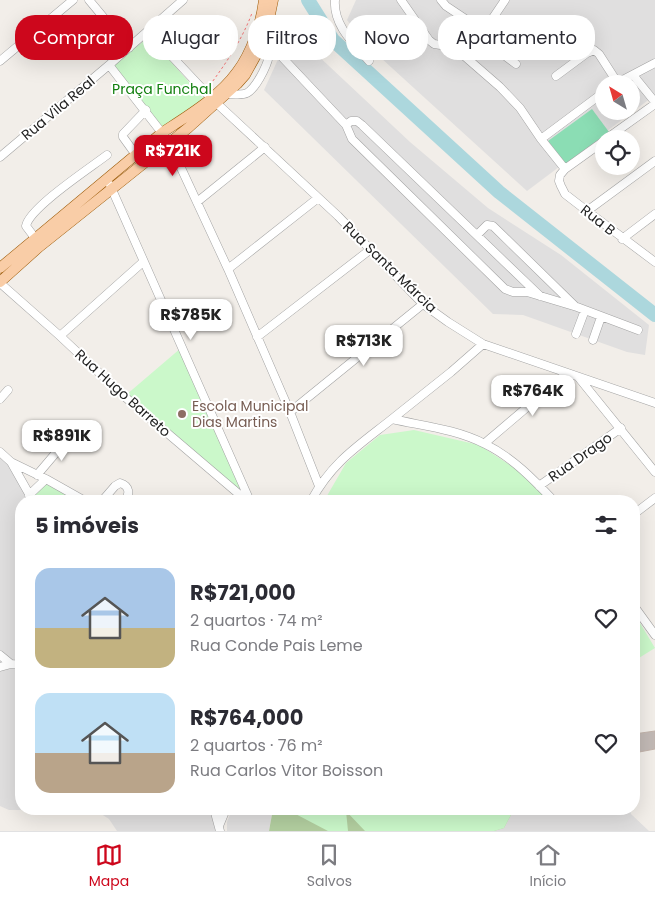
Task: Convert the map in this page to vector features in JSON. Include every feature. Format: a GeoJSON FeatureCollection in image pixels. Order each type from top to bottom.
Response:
{"type":"FeatureCollection","features":[{"type":"Feature","properties":{"kind":"main road"},"geometry":{"type":"LineString","coordinates":[[0,282],[39,247],[112,190],[169,142],[214,100],[238,72],[261,20],[264,0]]}},
{"type":"Feature","properties":{"kind":"main road"},"geometry":{"type":"LineString","coordinates":[[270,15],[273,0]]}},
{"type":"Feature","properties":{"kind":"main road"},"geometry":{"type":"LineString","coordinates":[[0,268],[163,132],[227,94],[245,75],[253,60]]}},
{"type":"Feature","properties":{"kind":"street"},"geometry":{"type":"LineString","coordinates":[[0,60],[73,0]]}},
{"type":"Feature","properties":{"kind":"street"},"geometry":{"type":"LineString","coordinates":[[89,0],[102,15]]}},
{"type":"Feature","properties":{"kind":"street","name":"Rua Vila Real"},"geometry":{"type":"LineString","coordinates":[[166,15],[183,0]]}},
{"type":"Feature","properties":{"kind":"street"},"geometry":{"type":"LineString","coordinates":[[335,0],[336,17],[343,31],[368,61]]}},
{"type":"Feature","properties":{"kind":"street"},"geometry":{"type":"LineString","coordinates":[[401,0],[432,43],[438,44]]}},
{"type":"Feature","properties":{"kind":"street"},"geometry":{"type":"LineString","coordinates":[[441,0],[446,6],[461,15]]}},
{"type":"Feature","properties":{"kind":"street"},"geometry":{"type":"LineString","coordinates":[[495,15],[505,0]]}},
{"type":"Feature","properties":{"kind":"street","name":"Rua Vila Real"},"geometry":{"type":"LineString","coordinates":[[133,44],[143,35]]}},
{"type":"Feature","properties":{"kind":"street"},"geometry":{"type":"LineString","coordinates":[[556,76],[594,50],[600,54],[612,75]]}},
{"type":"Feature","properties":{"kind":"street","name":"Rua Vila Real"},"geometry":{"type":"LineString","coordinates":[[0,157],[115,60]]}},
{"type":"Feature","properties":{"kind":"street"},"geometry":{"type":"LineString","coordinates":[[176,60],[214,100]]}},
{"type":"Feature","properties":{"kind":"street"},"geometry":{"type":"LineString","coordinates":[[227,94],[242,95],[248,93],[266,67],[268,60]]}},
{"type":"Feature","properties":{"kind":"street"},"geometry":{"type":"LineString","coordinates":[[285,60],[346,125],[352,139],[505,289],[513,292],[527,292],[585,310],[638,330]]}},
{"type":"Feature","properties":{"kind":"street"},"geometry":{"type":"LineString","coordinates":[[468,60],[512,98],[565,169],[595,147]]}},
{"type":"Feature","properties":{"kind":"street"},"geometry":{"type":"LineString","coordinates":[[511,60],[516,64]]}},
{"type":"Feature","properties":{"kind":"street"},"geometry":{"type":"LineString","coordinates":[[633,75],[655,63]]}},
{"type":"Feature","properties":{"kind":"street"},"geometry":{"type":"LineString","coordinates":[[109,65],[146,110],[169,142],[228,269],[290,412],[319,486]]}},
{"type":"Feature","properties":{"kind":"street"},"geometry":{"type":"LineString","coordinates":[[619,130],[655,103],[640,84]]}},
{"type":"Feature","properties":{"kind":"street"},"geometry":{"type":"LineString","coordinates":[[541,139],[595,99]]}},
{"type":"Feature","properties":{"kind":"street","name":"Rua Santa Márcia"},"geometry":{"type":"LineString","coordinates":[[214,100],[371,249],[423,304],[448,322],[483,344],[566,374],[653,402]]}},
{"type":"Feature","properties":{"kind":"street"},"geometry":{"type":"LineString","coordinates":[[136,155],[123,137],[123,134],[146,110]]}},
{"type":"Feature","properties":{"kind":"street"},"geometry":{"type":"LineString","coordinates":[[346,125],[351,121],[357,121],[362,125],[543,298]]}},
{"type":"Feature","properties":{"kind":"street"},"geometry":{"type":"LineString","coordinates":[[197,202],[265,147]]}},
{"type":"Feature","properties":{"kind":"street"},"geometry":{"type":"LineString","coordinates":[[35,238],[26,226],[32,215],[41,205],[106,155]]}},
{"type":"Feature","properties":{"kind":"street"},"geometry":{"type":"LineString","coordinates":[[587,211],[655,161]]}},
{"type":"Feature","properties":{"kind":"street","name":"Rua B"},"geometry":{"type":"LineString","coordinates":[[565,169],[560,175],[559,181],[566,194],[655,262]]}},
{"type":"Feature","properties":{"kind":"street"},"geometry":{"type":"LineString","coordinates":[[107,179],[226,444],[247,495]]}},
{"type":"Feature","properties":{"kind":"street"},"geometry":{"type":"LineString","coordinates":[[228,269],[318,198]]}},
{"type":"Feature","properties":{"kind":"street"},"geometry":{"type":"LineString","coordinates":[[622,238],[655,214]]}},
{"type":"Feature","properties":{"kind":"street"},"geometry":{"type":"LineString","coordinates":[[477,235],[487,225],[493,226],[577,308]]}},
{"type":"Feature","properties":{"kind":"street"},"geometry":{"type":"LineString","coordinates":[[257,338],[371,249]]}},
{"type":"Feature","properties":{"kind":"street"},"geometry":{"type":"LineString","coordinates":[[60,336],[143,262]]}},
{"type":"Feature","properties":{"kind":"street","name":"Rua Hugo Barreto"},"geometry":{"type":"LineString","coordinates":[[0,282],[125,397],[242,495]]}},
{"type":"Feature","properties":{"kind":"street"},"geometry":{"type":"LineString","coordinates":[[290,412],[423,304]]}},
{"type":"Feature","properties":{"kind":"street"},"geometry":{"type":"LineString","coordinates":[[576,334],[585,310]]}},
{"type":"Feature","properties":{"kind":"street"},"geometry":{"type":"LineString","coordinates":[[593,340],[601,317]]}},
{"type":"Feature","properties":{"kind":"street"},"geometry":{"type":"LineString","coordinates":[[314,495],[340,460],[451,372],[483,344]]}},
{"type":"Feature","properties":{"kind":"street"},"geometry":{"type":"LineString","coordinates":[[485,444],[566,374]]}},
{"type":"Feature","properties":{"kind":"street"},"geometry":{"type":"LineString","coordinates":[[580,378],[655,472]]}},
{"type":"Feature","properties":{"kind":"street"},"geometry":{"type":"LineString","coordinates":[[0,400],[8,390]]}},
{"type":"Feature","properties":{"kind":"street"},"geometry":{"type":"LineString","coordinates":[[392,419],[443,429],[485,444],[522,470],[548,495]]}},
{"type":"Feature","properties":{"kind":"street","name":"Rua Drago"},"geometry":{"type":"LineString","coordinates":[[539,486],[621,428]]}},
{"type":"Feature","properties":{"kind":"street"},"geometry":{"type":"LineString","coordinates":[[37,475],[70,435]]}},
{"type":"Feature","properties":{"kind":"street"},"geometry":{"type":"LineString","coordinates":[[0,452],[11,462],[74,495]]}},
{"type":"Feature","properties":{"kind":"street"},"geometry":{"type":"LineString","coordinates":[[11,462],[30,495]]}},
{"type":"Feature","properties":{"kind":"street"},"geometry":{"type":"LineString","coordinates":[[34,495],[46,479]]}},
{"type":"Feature","properties":{"kind":"street"},"geometry":{"type":"LineString","coordinates":[[107,495],[120,483],[126,486],[129,491],[128,495]]}},
{"type":"Feature","properties":{"kind":"street"},"geometry":{"type":"LineString","coordinates":[[640,509],[655,498]]}},
{"type":"Feature","properties":{"kind":"street"},"geometry":{"type":"LineString","coordinates":[[640,614],[655,635]]}},
{"type":"Feature","properties":{"kind":"street"},"geometry":{"type":"LineString","coordinates":[[0,654],[11,664]]}},
{"type":"Feature","properties":{"kind":"street"},"geometry":{"type":"LineString","coordinates":[[0,667],[15,664]]}},
{"type":"Feature","properties":{"kind":"street"},"geometry":{"type":"LineString","coordinates":[[216,815],[220,828]]}},
{"type":"Feature","properties":{"kind":"street"},"geometry":{"type":"LineString","coordinates":[[220,828],[224,815]]}},
{"type":"Feature","properties":{"kind":"shaded area"},"geometry":{"type":"Polygon","coordinates":[[[356,0],[655,0],[655,95],[640,106],[640,75],[595,75],[595,120],[622,120],[608,130],[595,130],[595,140],[527,191],[383,60],[428,60],[428,15],[349,15],[356,0]]]}},
{"type":"Feature","properties":{"kind":"shaded area"},"geometry":{"type":"Polygon","coordinates":[[[278,60],[323,60],[410,142],[488,208],[561,255],[649,325],[645,355],[627,352],[523,315],[493,314],[264,90],[278,60]]]}},
{"type":"Feature","properties":{"kind":"shaded area"},"geometry":{"type":"Polygon","coordinates":[[[0,454],[11,462],[30,495],[15,495],[15,810],[9,810],[0,806],[0,454]]]}},
{"type":"Feature","properties":{"kind":"shaded area"},"geometry":{"type":"Polygon","coordinates":[[[103,815],[213,815],[217,831],[117,831],[109,819],[103,815]]]}},
{"type":"Feature","properties":{"kind":"shaded area"},"geometry":{"type":"Polygon","coordinates":[[[230,815],[272,815],[269,831],[227,831],[230,815]]]}},
{"type":"Feature","properties":{"kind":"shaded area"},"geometry":{"type":"Polygon","coordinates":[[[511,815],[632,815],[649,831],[494,831],[504,828],[511,815]]]}},
{"type":"Feature","properties":{"kind":"green space","name":"Praça Funchal"},"geometry":{"type":"Polygon","coordinates":[[[143,42],[143,60],[169,60],[204,99],[163,132],[113,65],[119,60],[133,60],[133,49],[143,42]]]}},
{"type":"Feature","properties":{"kind":"green space"},"geometry":{"type":"Polygon","coordinates":[[[592,109],[595,113],[595,120],[600,120],[608,130],[595,130],[595,142],[566,164],[548,141],[592,109]]]}},
{"type":"Feature","properties":{"kind":"green space"},"geometry":{"type":"Polygon","coordinates":[[[181,348],[245,495],[243,495],[126,395],[181,348]]]}},
{"type":"Feature","properties":{"kind":"green space"},"geometry":{"type":"Polygon","coordinates":[[[414,430],[479,445],[521,472],[544,495],[327,495],[346,463],[380,435],[414,430]]]}},
{"type":"Feature","properties":{"kind":"green space"},"geometry":{"type":"Polygon","coordinates":[[[46,482],[69,495],[33,495],[46,482]]]}},
{"type":"Feature","properties":{"kind":"green space"},"geometry":{"type":"Polygon","coordinates":[[[640,623],[655,648],[640,657],[640,623]]]}},
{"type":"Feature","properties":{"kind":"green space"},"geometry":{"type":"Polygon","coordinates":[[[272,815],[511,815],[504,828],[494,831],[269,831],[272,815]]]}},
{"type":"Feature","properties":{"kind":"green space"},"geometry":{"type":"Polygon","coordinates":[[[297,815],[346,815],[348,831],[328,831],[297,815]]]}},
{"type":"Feature","properties":{"kind":"green space"},"geometry":{"type":"Polygon","coordinates":[[[350,815],[511,815],[504,828],[494,831],[365,831],[350,815]]]}},
{"type":"Feature","properties":{"kind":"building"},"geometry":{"type":"Polygon","coordinates":[[[655,731],[655,749],[640,752],[640,733],[655,731]]]}},
{"type":"Feature","properties":{"kind":"waterway"},"geometry":{"type":"LineString","coordinates":[[308,0],[333,40],[499,192],[655,315]]}},
{"type":"Feature","properties":{"kind":"place","name":"Escola Municipal Dias Martins"},"geometry":{"type":"Point","coordinates":[182,414]}}]}
